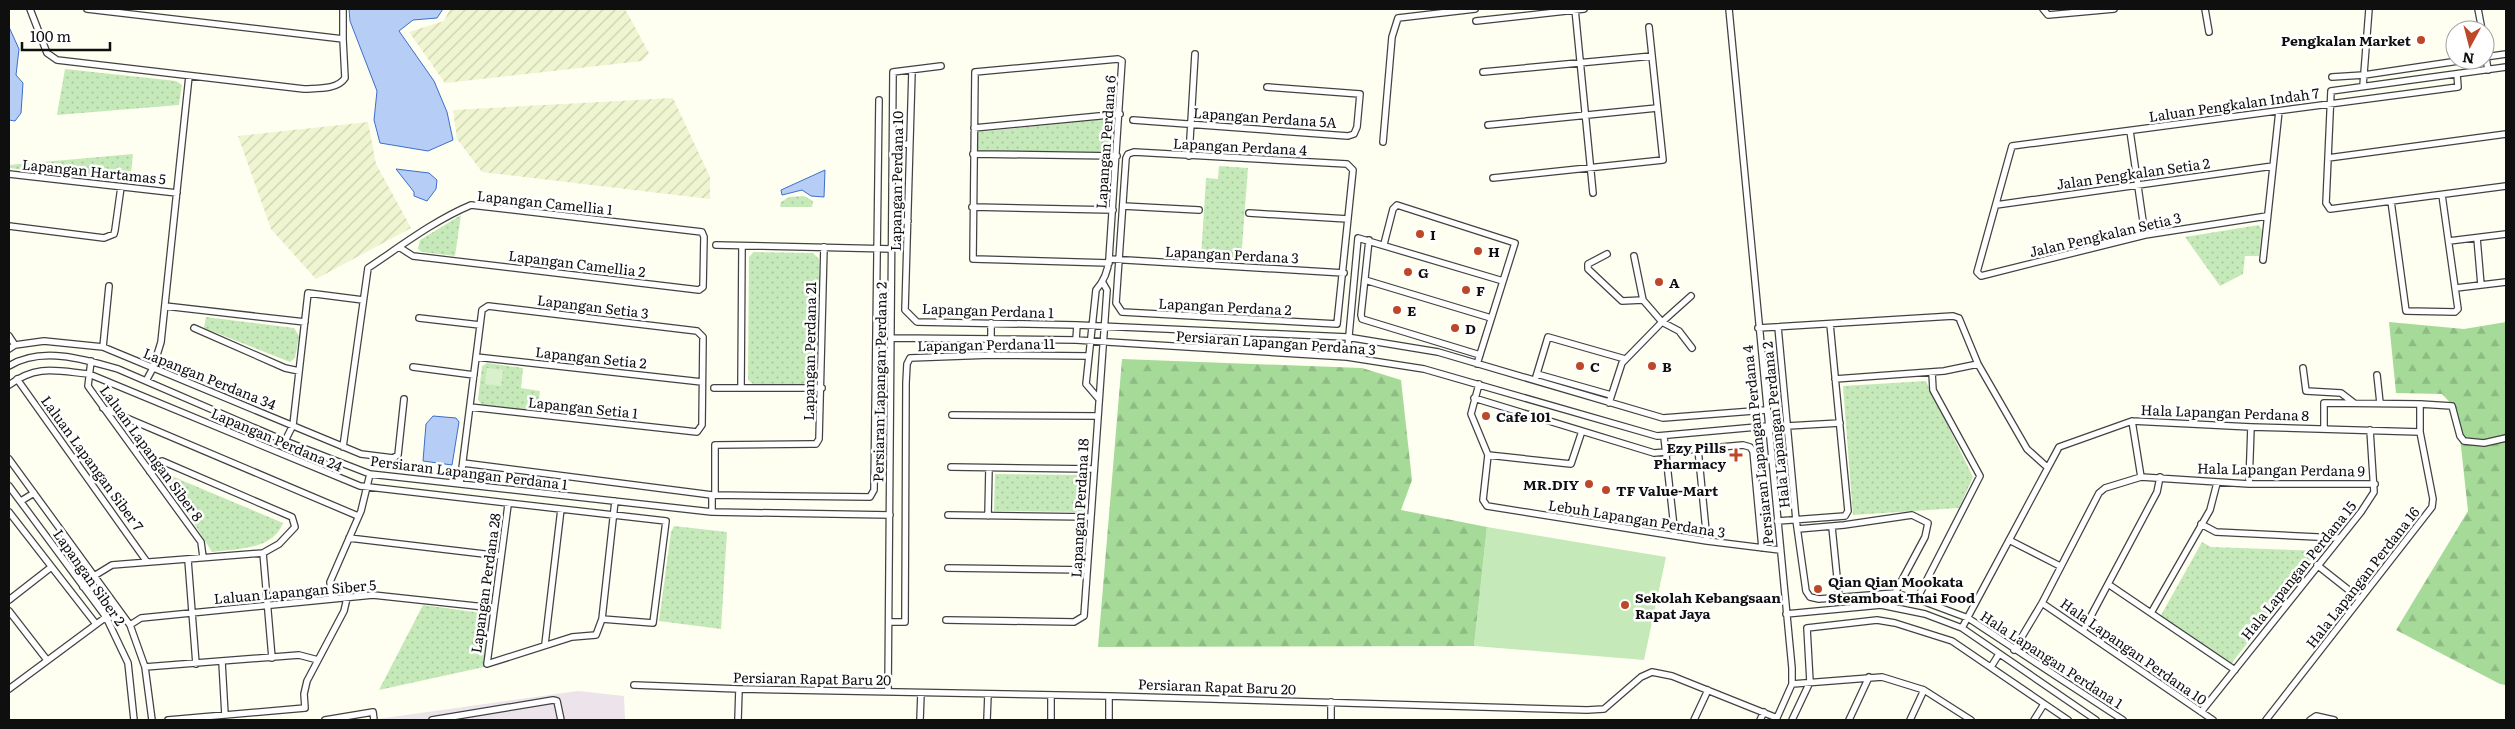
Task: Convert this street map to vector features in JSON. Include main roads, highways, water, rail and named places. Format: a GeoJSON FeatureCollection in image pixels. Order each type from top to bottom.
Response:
{"type":"FeatureCollection","features":[{"type":"Feature","properties":{"kind":"water"},"geometry":{"type":"Polygon","coordinates":[[[349,9],[443,9],[437,18],[413,20],[399,31],[434,81],[447,112],[453,140],[428,151],[380,143],[374,120],[377,91],[350,21],[349,9]]]}},
{"type":"Feature","properties":{"kind":"water"},"geometry":{"type":"Polygon","coordinates":[[[9,27],[19,49],[16,75],[23,83],[21,113],[15,121],[9,120],[9,27]]]}},
{"type":"Feature","properties":{"kind":"water"},"geometry":{"type":"Polygon","coordinates":[[[396,169],[429,173],[437,180],[436,189],[427,201],[414,196],[414,192],[396,169]]]}},
{"type":"Feature","properties":{"kind":"water"},"geometry":{"type":"Polygon","coordinates":[[[825,170],[824,197],[811,196],[802,190],[782,195],[781,190],[825,170]]]}},
{"type":"Feature","properties":{"kind":"water"},"geometry":{"type":"Polygon","coordinates":[[[433,416],[456,418],[459,422],[452,465],[423,461],[426,424],[433,416]]]}},
{"type":"Feature","properties":{"kind":"place","name":"Pengkalan Market"},"geometry":{"type":"Point","coordinates":[2421,40]}},
{"type":"Feature","properties":{"kind":"place","name":"I"},"geometry":{"type":"Point","coordinates":[1420,234]}},
{"type":"Feature","properties":{"kind":"place","name":"H"},"geometry":{"type":"Point","coordinates":[1478,251]}},
{"type":"Feature","properties":{"kind":"place","name":"G"},"geometry":{"type":"Point","coordinates":[1408,272]}},
{"type":"Feature","properties":{"kind":"place","name":"A"},"geometry":{"type":"Point","coordinates":[1659,282]}},
{"type":"Feature","properties":{"kind":"place","name":"F"},"geometry":{"type":"Point","coordinates":[1466,290]}},
{"type":"Feature","properties":{"kind":"place","name":"E"},"geometry":{"type":"Point","coordinates":[1397,310]}},
{"type":"Feature","properties":{"kind":"place","name":"D"},"geometry":{"type":"Point","coordinates":[1455,328]}},
{"type":"Feature","properties":{"kind":"place","name":"C"},"geometry":{"type":"Point","coordinates":[1580,366]}},
{"type":"Feature","properties":{"kind":"place","name":"B"},"geometry":{"type":"Point","coordinates":[1652,366]}},
{"type":"Feature","properties":{"kind":"place","name":"Cafe 101"},"geometry":{"type":"Point","coordinates":[1486,416]}},
{"type":"Feature","properties":{"kind":"place","name":"Ezy Pills Pharmacy"},"geometry":{"type":"Point","coordinates":[1736,455]}},
{"type":"Feature","properties":{"kind":"place","name":"MR.DIY"},"geometry":{"type":"Point","coordinates":[1589,484]}},
{"type":"Feature","properties":{"kind":"place","name":"TF Value-Mart"},"geometry":{"type":"Point","coordinates":[1606,490]}},
{"type":"Feature","properties":{"kind":"place","name":"Qian Qian Mookata Steamboat Thai Food"},"geometry":{"type":"Point","coordinates":[1818,589]}},
{"type":"Feature","properties":{"kind":"place","name":"Sekolah Kebangsaan Rapat Jaya"},"geometry":{"type":"Point","coordinates":[1625,605]}}]}
